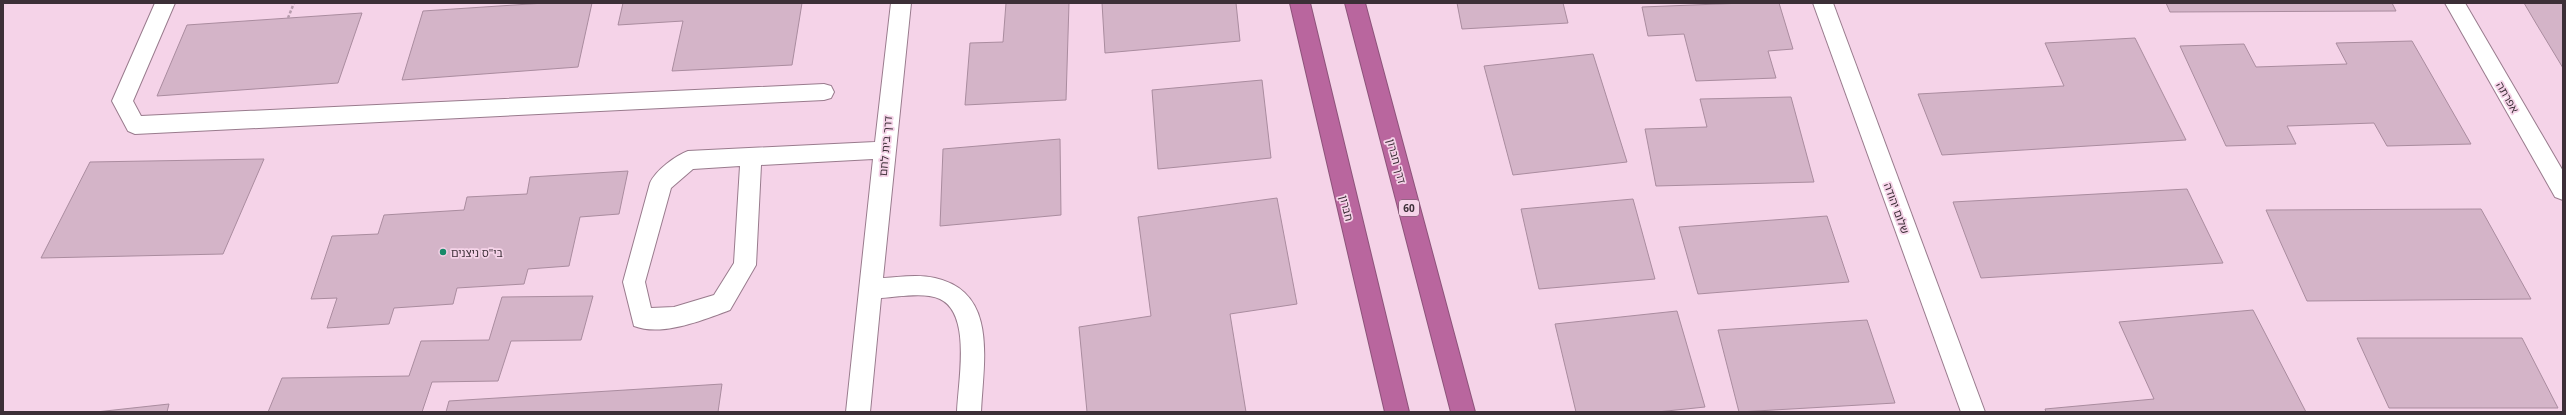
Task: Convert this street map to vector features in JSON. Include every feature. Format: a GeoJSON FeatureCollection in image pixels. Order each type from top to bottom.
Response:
{"type":"FeatureCollection","features":[{"type":"Feature","properties":{"kind":"highway","name":"חברון"},"geometry":{"type":"LineString","coordinates":[[1300,3],[1397,412]]}},
{"type":"Feature","properties":{"kind":"highway","name":"דרך חברון"},"geometry":{"type":"LineString","coordinates":[[1356,3],[1464,412]]}},
{"type":"Feature","properties":{"kind":"street"},"geometry":{"type":"LineString","coordinates":[[165,3],[122,101],[135,125],[824,92]]}},
{"type":"Feature","properties":{"kind":"street","name":"דרך בית לחם"},"geometry":{"type":"LineString","coordinates":[[858,412],[873,289],[884,150],[901,3]]}},
{"type":"Feature","properties":{"kind":"street","name":"שלום יהודה"},"geometry":{"type":"LineString","coordinates":[[1824,3],[1973,412]]}},
{"type":"Feature","properties":{"kind":"street","name":"אפרתה"},"geometry":{"type":"LineString","coordinates":[[2455,3],[2563,191]]}},
{"type":"Feature","properties":{"kind":"street"},"geometry":{"type":"LineString","coordinates":[[751,157],[744,265],[722,303],[674,317],[642,319],[634,282],[661,183],[688,160],[884,150]]}},
{"type":"Feature","properties":{"kind":"street"},"geometry":{"type":"LineString","coordinates":[[873,289],[936,287],[946,290],[963,305],[969,317],[972,330],[969,412]]}},
{"type":"Feature","properties":{"kind":"path"},"geometry":{"type":"LineString","coordinates":[[288,18],[294,3]]}},
{"type":"Feature","properties":{"kind":"building"},"geometry":{"type":"Polygon","coordinates":[[[545,3],[592,3],[578,67],[402,80],[423,11],[545,3]]]}},
{"type":"Feature","properties":{"kind":"building"},"geometry":{"type":"Polygon","coordinates":[[[623,3],[802,3],[792,65],[672,71],[683,21],[618,25],[623,3]]]}},
{"type":"Feature","properties":{"kind":"building"},"geometry":{"type":"Polygon","coordinates":[[[1006,3],[1069,3],[1066,100],[965,105],[970,43],[1003,42],[1006,3]]]}},
{"type":"Feature","properties":{"kind":"building"},"geometry":{"type":"Polygon","coordinates":[[[1102,3],[1236,3],[1240,41],[1105,53],[1102,3]]]}},
{"type":"Feature","properties":{"kind":"building"},"geometry":{"type":"Polygon","coordinates":[[[1457,3],[1563,3],[1568,23],[1462,29],[1457,3]]]}},
{"type":"Feature","properties":{"kind":"building"},"geometry":{"type":"Polygon","coordinates":[[[1779,3],[1793,49],[1768,51],[1776,78],[1696,81],[1684,34],[1648,36],[1642,7],[1779,3]]]}},
{"type":"Feature","properties":{"kind":"building"},"geometry":{"type":"Polygon","coordinates":[[[2166,3],[2392,3],[2396,11],[2170,12],[2166,3]]]}},
{"type":"Feature","properties":{"kind":"building"},"geometry":{"type":"Polygon","coordinates":[[[2524,3],[2563,3],[2563,68],[2537,25],[2524,3]]]}},
{"type":"Feature","properties":{"kind":"building"},"geometry":{"type":"Polygon","coordinates":[[[362,13],[338,83],[157,96],[187,25],[362,13]]]}},
{"type":"Feature","properties":{"kind":"building"},"geometry":{"type":"Polygon","coordinates":[[[2135,38],[2186,140],[1942,155],[1918,94],[2064,86],[2045,43],[2135,38]]]}},
{"type":"Feature","properties":{"kind":"building"},"geometry":{"type":"Polygon","coordinates":[[[2412,41],[2471,144],[2387,146],[2374,123],[2287,126],[2296,144],[2226,146],[2180,46],[2244,44],[2256,67],[2347,64],[2336,43],[2412,41]]]}},
{"type":"Feature","properties":{"kind":"building"},"geometry":{"type":"Polygon","coordinates":[[[1593,54],[1627,162],[1513,175],[1484,66],[1593,54]]]}},
{"type":"Feature","properties":{"kind":"building"},"geometry":{"type":"Polygon","coordinates":[[[1262,80],[1271,158],[1158,169],[1152,90],[1262,80]]]}},
{"type":"Feature","properties":{"kind":"building"},"geometry":{"type":"Polygon","coordinates":[[[1791,97],[1814,182],[1656,186],[1645,129],[1707,127],[1700,99],[1791,97]]]}},
{"type":"Feature","properties":{"kind":"building"},"geometry":{"type":"Polygon","coordinates":[[[1060,139],[1061,215],[940,226],[943,149],[1060,139]]]}},
{"type":"Feature","properties":{"kind":"building"},"geometry":{"type":"Polygon","coordinates":[[[264,159],[223,254],[41,258],[90,162],[264,159]]]}},
{"type":"Feature","properties":{"kind":"building"},"geometry":{"type":"Polygon","coordinates":[[[628,171],[619,214],[580,217],[569,266],[528,269],[524,284],[457,288],[453,304],[394,308],[389,324],[327,328],[337,298],[311,299],[332,236],[378,234],[384,215],[464,210],[467,197],[527,194],[530,177],[628,171]]]}},
{"type":"Feature","properties":{"kind":"building"},"geometry":{"type":"Polygon","coordinates":[[[2187,189],[2223,263],[1981,278],[1953,202],[2187,189]]]}},
{"type":"Feature","properties":{"kind":"building"},"geometry":{"type":"Polygon","coordinates":[[[1277,198],[1297,304],[1230,314],[1246,412],[1087,412],[1079,327],[1151,316],[1138,217],[1277,198]]]}},
{"type":"Feature","properties":{"kind":"building"},"geometry":{"type":"Polygon","coordinates":[[[1633,199],[1655,279],[1539,289],[1521,209],[1633,199]]]}},
{"type":"Feature","properties":{"kind":"building"},"geometry":{"type":"Polygon","coordinates":[[[2481,209],[2531,299],[2307,301],[2266,210],[2481,209]]]}},
{"type":"Feature","properties":{"kind":"building"},"geometry":{"type":"Polygon","coordinates":[[[1827,216],[1849,282],[1698,294],[1679,227],[1827,216]]]}},
{"type":"Feature","properties":{"kind":"building"},"geometry":{"type":"Polygon","coordinates":[[[593,296],[581,340],[511,341],[498,381],[432,382],[422,412],[268,412],[282,378],[409,376],[421,341],[489,340],[502,297],[593,296]]]}},
{"type":"Feature","properties":{"kind":"building"},"geometry":{"type":"Polygon","coordinates":[[[2253,310],[2306,412],[2046,412],[2045,409],[2154,399],[2119,322],[2253,310]]]}},
{"type":"Feature","properties":{"kind":"building"},"geometry":{"type":"Polygon","coordinates":[[[1677,311],[1705,407],[1657,412],[1576,412],[1555,324],[1677,311]]]}},
{"type":"Feature","properties":{"kind":"building"},"geometry":{"type":"Polygon","coordinates":[[[1867,320],[1895,403],[1739,412],[1718,330],[1867,320]]]}},
{"type":"Feature","properties":{"kind":"building"},"geometry":{"type":"Polygon","coordinates":[[[2357,338],[2522,338],[2558,408],[2389,408],[2357,338]]]}},
{"type":"Feature","properties":{"kind":"building"},"geometry":{"type":"Polygon","coordinates":[[[722,384],[718,412],[446,412],[449,401],[722,384]]]}},
{"type":"Feature","properties":{"kind":"building"},"geometry":{"type":"Polygon","coordinates":[[[169,404],[167,412],[96,412],[169,404]]]}},
{"type":"Feature","properties":{"kind":"place","name":"בי\"ס ניצנים"},"geometry":{"type":"Point","coordinates":[443,252]}}]}
